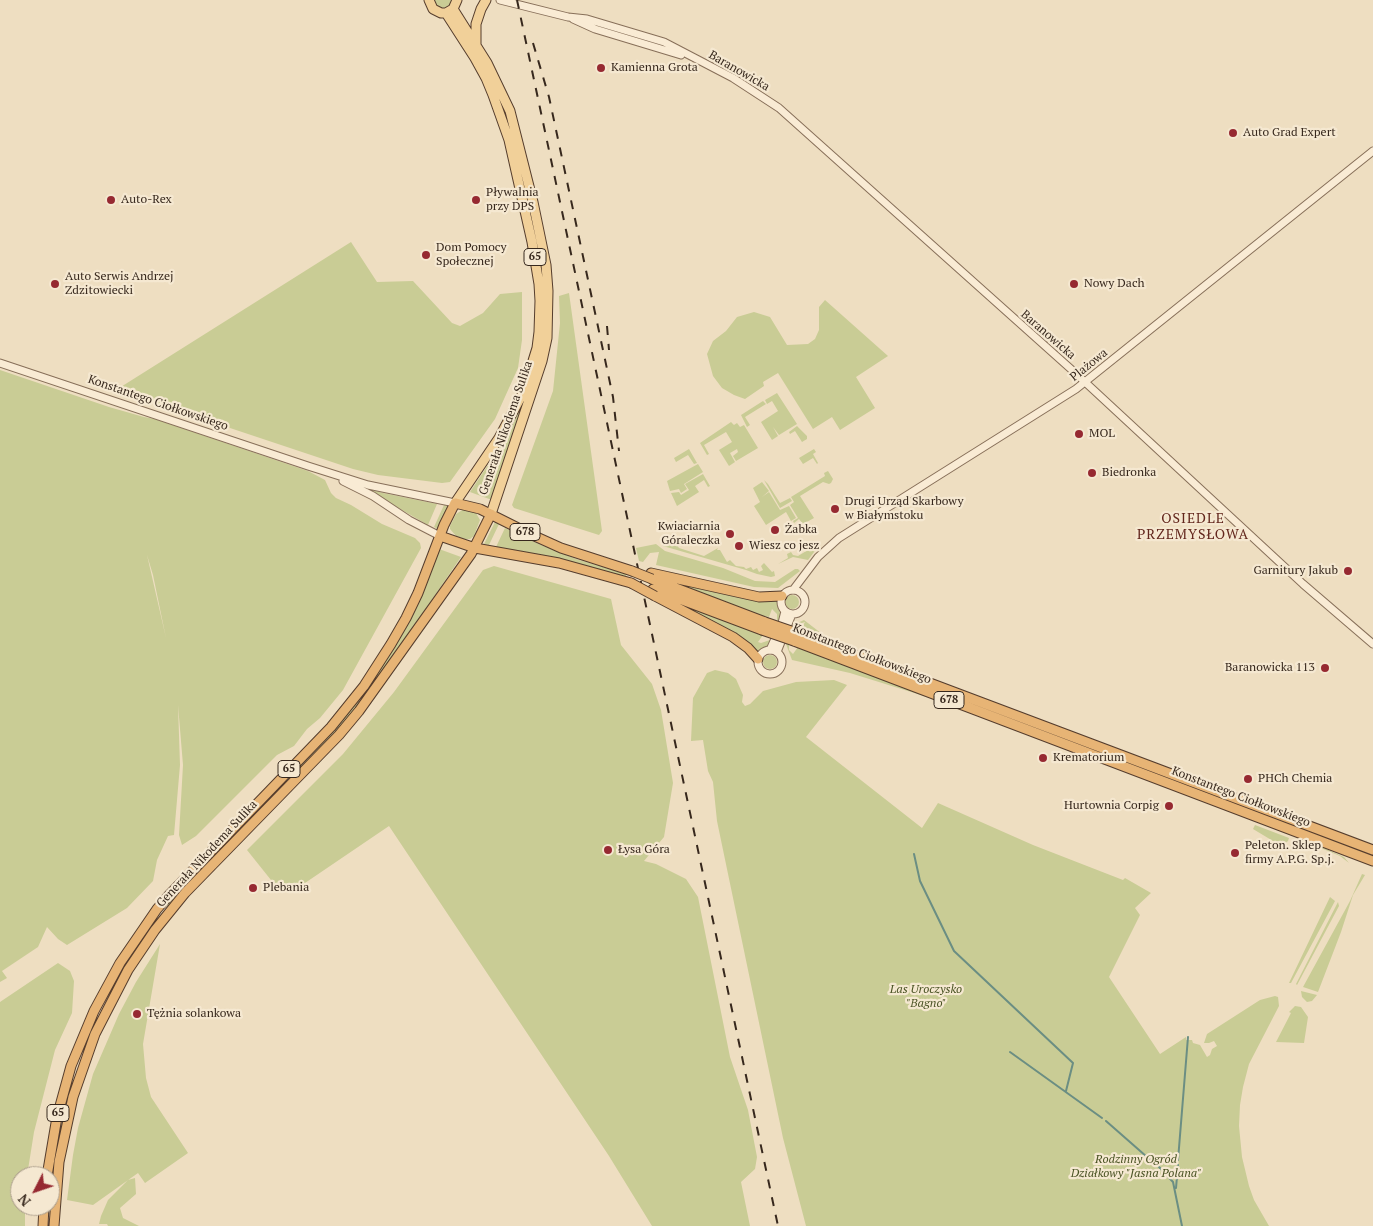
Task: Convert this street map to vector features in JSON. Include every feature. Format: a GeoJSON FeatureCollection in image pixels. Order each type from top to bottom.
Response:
{"type":"FeatureCollection","features":[{"type":"Feature","properties":{"kind":"highway","name":"678"},"geometry":{"type":"LineString","coordinates":[[455,503],[480,509],[554,545],[652,576]]}},
{"type":"Feature","properties":{"kind":"highway","name":"65"},"geometry":{"type":"LineString","coordinates":[[440,536],[455,503]]}},
{"type":"Feature","properties":{"kind":"highway","name":"65"},"geometry":{"type":"LineString","coordinates":[[475,548],[491,514]]}},
{"type":"Feature","properties":{"kind":"highway","name":"678"},"geometry":{"type":"LineString","coordinates":[[440,536],[475,548]]}},
{"type":"Feature","properties":{"kind":"highway","name":"Generała Nikodema Sulika"},"geometry":{"type":"LineString","coordinates":[[48,1166],[63,1093],[84,1033],[120,963],[157,909],[190,872],[326,733],[359,693],[378,666],[406,618],[418,593],[440,536]]}},
{"type":"Feature","properties":{"kind":"highway","name":"Generała Nikodema Sulika"},"geometry":{"type":"LineString","coordinates":[[54,1226],[59,1162],[73,1097],[95,1034],[128,970],[159,924],[194,883],[344,729],[376,688],[475,548]]}},
{"type":"Feature","properties":{"kind":"highway","name":"Konstantego Ciołkowskiego"},"geometry":{"type":"LineString","coordinates":[[475,548],[559,563],[630,582],[654,593],[764,626],[1370,848]]}},
{"type":"Feature","properties":{"kind":"highway","name":"Konstantego Ciołkowskiego"},"geometry":{"type":"LineString","coordinates":[[652,576],[764,626]]}},
{"type":"Feature","properties":{"kind":"highway"},"geometry":{"type":"LineString","coordinates":[[652,576],[759,597],[782,596]]}},
{"type":"Feature","properties":{"kind":"highway"},"geometry":{"type":"LineString","coordinates":[[654,593],[733,637],[748,648],[758,659]]}},
{"type":"Feature","properties":{"kind":"highway","name":"Konstantego Ciołkowskiego"},"geometry":{"type":"LineString","coordinates":[[795,637],[1373,861]]}},
{"type":"Feature","properties":{"kind":"highway"},"geometry":{"type":"LineString","coordinates":[[1362,857],[1370,848]]}},
{"type":"Feature","properties":{"kind":"highway"},"geometry":{"type":"LineString","coordinates":[[157,909],[161,907],[163,911],[159,924]]}},
{"type":"Feature","properties":{"kind":"highway"},"geometry":{"type":"LineString","coordinates":[[48,1160],[59,1162]]}},
{"type":"Feature","properties":{"kind":"main road","name":"65"},"geometry":{"type":"LineString","coordinates":[[429,0],[433,9],[441,14],[450,11]]}},
{"type":"Feature","properties":{"kind":"main road"},"geometry":{"type":"LineString","coordinates":[[450,11],[457,0]]}},
{"type":"Feature","properties":{"kind":"main road"},"geometry":{"type":"LineString","coordinates":[[476,44],[476,24],[486,0]]}},
{"type":"Feature","properties":{"kind":"main road","name":"Generała Nikodema Sulika"},"geometry":{"type":"LineString","coordinates":[[450,11],[476,44],[498,83],[510,111],[546,265],[549,296],[547,338],[542,361],[491,514]]}},
{"type":"Feature","properties":{"kind":"main road","name":"Generała Nikodema Sulika"},"geometry":{"type":"LineString","coordinates":[[450,11],[494,95],[509,140],[534,251],[540,301],[537,348],[523,393],[499,438],[455,503]]}},
{"type":"Feature","properties":{"kind":"street","name":"Baranowicka"},"geometry":{"type":"LineString","coordinates":[[500,0],[568,17],[595,29],[696,59],[733,78],[778,108],[1085,382],[1303,584],[1373,644]]}},
{"type":"Feature","properties":{"kind":"street","name":"Plażowa"},"geometry":{"type":"LineString","coordinates":[[793,590],[818,557],[839,538],[1058,401],[1085,382],[1373,151]]}},
{"type":"Feature","properties":{"kind":"street","name":"Konstantego Ciołkowskiego"},"geometry":{"type":"LineString","coordinates":[[0,363],[368,485],[455,503]]}},
{"type":"Feature","properties":{"kind":"street","name":"Konstantego Ciołkowskiego"},"geometry":{"type":"LineString","coordinates":[[308,466],[351,484],[409,520],[440,536]]}},
{"type":"Feature","properties":{"kind":"street","name":"Plażowa"},"geometry":{"type":"LineString","coordinates":[[801,593],[805,575]]}},
{"type":"Feature","properties":{"kind":"street"},"geometry":{"type":"LineString","coordinates":[[793,590],[801,593],[804,600],[803,607],[799,612],[788,612],[781,604],[782,596],[788,591],[793,590]]}},
{"type":"Feature","properties":{"kind":"street"},"geometry":{"type":"LineString","coordinates":[[774,651],[788,612]]}},
{"type":"Feature","properties":{"kind":"street"},"geometry":{"type":"LineString","coordinates":[[774,651],[780,656],[782,662],[776,672],[770,674],[760,668],[758,659],[762,652],[774,651]]}},
{"type":"Feature","properties":{"kind":"green space"},"geometry":{"type":"Polygon","coordinates":[[[434,0],[452,0],[449,6],[444,9],[437,6],[434,0]]]}},
{"type":"Feature","properties":{"kind":"green space"},"geometry":{"type":"Polygon","coordinates":[[[351,242],[377,282],[413,281],[452,323],[460,326],[483,313],[500,294],[522,292],[522,340],[518,368],[495,419],[450,482],[442,483],[378,475],[353,469],[116,390],[351,242]]]}},
{"type":"Feature","properties":{"kind":"green space"},"geometry":{"type":"Polygon","coordinates":[[[569,293],[602,531],[599,535],[514,508],[512,505],[553,391],[560,323],[559,296],[569,293]]]}},
{"type":"Feature","properties":{"kind":"green space"},"geometry":{"type":"Polygon","coordinates":[[[825,300],[888,356],[856,377],[875,408],[840,430],[832,417],[813,429],[778,373],[763,382],[764,386],[745,399],[722,388],[713,376],[707,354],[713,341],[726,331],[737,317],[754,312],[770,317],[787,345],[808,344],[815,339],[819,330],[819,307],[825,300]]]}},
{"type":"Feature","properties":{"kind":"green space"},"geometry":{"type":"Polygon","coordinates":[[[0,370],[109,407],[155,419],[308,471],[325,480],[331,493],[336,498],[382,524],[415,538],[420,543],[421,548],[343,690],[294,746],[277,755],[196,836],[182,845],[179,835],[183,765],[178,705],[180,765],[174,835],[168,836],[157,860],[153,881],[127,908],[67,945],[58,939],[47,927],[38,947],[2,971],[7,978],[0,982],[0,370]],[[147,555],[166,638],[153,575],[147,555]]]}},
{"type":"Feature","properties":{"kind":"green space"},"geometry":{"type":"Polygon","coordinates":[[[529,389],[492,500],[470,492],[508,435],[529,389]]]}},
{"type":"Feature","properties":{"kind":"green space"},"geometry":{"type":"Polygon","coordinates":[[[777,393],[797,424],[779,435],[773,427],[778,436],[772,440],[761,422],[778,411],[772,401],[767,404],[765,400],[777,393]]]}},
{"type":"Feature","properties":{"kind":"green space"},"geometry":{"type":"Polygon","coordinates":[[[763,401],[766,404],[745,417],[750,425],[747,427],[741,415],[763,401]]]}},
{"type":"Feature","properties":{"kind":"green space"},"geometry":{"type":"Polygon","coordinates":[[[731,422],[734,425],[737,423],[740,427],[744,425],[758,448],[736,461],[733,456],[738,452],[737,449],[730,453],[735,462],[729,466],[719,450],[732,442],[726,432],[704,445],[709,454],[707,455],[700,443],[731,422]]]}},
{"type":"Feature","properties":{"kind":"green space"},"geometry":{"type":"Polygon","coordinates":[[[797,426],[807,436],[807,439],[802,442],[795,431],[790,434],[789,432],[797,426]]]}},
{"type":"Feature","properties":{"kind":"green space"},"geometry":{"type":"Polygon","coordinates":[[[689,449],[697,463],[694,464],[688,455],[676,462],[674,458],[689,449]]]}},
{"type":"Feature","properties":{"kind":"green space"},"geometry":{"type":"Polygon","coordinates":[[[814,449],[816,452],[813,454],[818,463],[813,458],[803,464],[799,458],[814,449]]]}},
{"type":"Feature","properties":{"kind":"green space"},"geometry":{"type":"Polygon","coordinates":[[[698,464],[703,472],[684,484],[687,489],[681,493],[679,489],[670,491],[667,481],[698,464]]]}},
{"type":"Feature","properties":{"kind":"green space"},"geometry":{"type":"Polygon","coordinates":[[[828,471],[833,479],[831,483],[823,482],[800,496],[814,518],[803,524],[799,519],[794,523],[793,521],[798,518],[790,505],[794,502],[791,497],[825,476],[824,473],[828,471]]]}},
{"type":"Feature","properties":{"kind":"green space"},"geometry":{"type":"Polygon","coordinates":[[[703,474],[710,486],[708,487],[704,480],[695,486],[699,492],[677,506],[671,493],[679,492],[681,495],[689,490],[685,484],[703,474]]]}},
{"type":"Feature","properties":{"kind":"green space"},"geometry":{"type":"Polygon","coordinates":[[[764,480],[780,503],[790,498],[792,501],[780,508],[764,480]]]}},
{"type":"Feature","properties":{"kind":"green space"},"geometry":{"type":"Polygon","coordinates":[[[762,482],[769,491],[762,497],[769,492],[780,510],[789,506],[796,518],[791,521],[786,512],[766,525],[754,506],[760,502],[753,488],[762,482]]]}},
{"type":"Feature","properties":{"kind":"green space"},"geometry":{"type":"Polygon","coordinates":[[[362,487],[383,493],[437,504],[428,525],[362,487]]]}},
{"type":"Feature","properties":{"kind":"green space"},"geometry":{"type":"Polygon","coordinates":[[[444,505],[449,506],[438,529],[434,527],[444,505]]]}},
{"type":"Feature","properties":{"kind":"green space"},"geometry":{"type":"Polygon","coordinates":[[[464,509],[476,513],[480,520],[474,536],[470,539],[456,536],[450,529],[456,514],[464,509]]]}},
{"type":"Feature","properties":{"kind":"green space"},"geometry":{"type":"Polygon","coordinates":[[[495,522],[499,524],[489,545],[484,544],[495,522]]]}},
{"type":"Feature","properties":{"kind":"green space"},"geometry":{"type":"Polygon","coordinates":[[[505,528],[576,559],[626,574],[626,577],[548,556],[496,547],[505,528]]]}},
{"type":"Feature","properties":{"kind":"green space"},"geometry":{"type":"Polygon","coordinates":[[[669,539],[673,545],[676,544],[679,548],[704,556],[718,548],[717,550],[720,550],[727,562],[730,560],[736,566],[746,569],[751,567],[753,570],[757,568],[759,572],[763,570],[761,566],[764,563],[772,572],[774,571],[775,576],[757,574],[663,546],[661,543],[669,539]]]}},
{"type":"Feature","properties":{"kind":"green space"},"geometry":{"type":"Polygon","coordinates":[[[813,543],[817,548],[808,560],[793,557],[778,564],[788,558],[787,554],[791,552],[793,555],[798,556],[813,547],[811,544],[813,543]]]}},
{"type":"Feature","properties":{"kind":"green space"},"geometry":{"type":"Polygon","coordinates":[[[656,544],[665,551],[723,568],[755,581],[775,582],[795,569],[800,571],[778,588],[754,587],[656,565],[659,552],[650,553],[643,562],[639,561],[636,548],[656,544]]]}},
{"type":"Feature","properties":{"kind":"green space"},"geometry":{"type":"Polygon","coordinates":[[[439,549],[461,557],[360,705],[168,907],[165,905],[345,717],[368,689],[410,621],[439,549]]]}},
{"type":"Feature","properties":{"kind":"green space"},"geometry":{"type":"Polygon","coordinates":[[[494,566],[611,599],[621,645],[652,684],[661,710],[673,783],[664,837],[644,861],[656,864],[686,879],[698,897],[730,1057],[748,1110],[757,1157],[755,1169],[741,1182],[750,1226],[652,1226],[609,1156],[389,826],[305,883],[275,885],[247,850],[343,754],[394,692],[483,570],[494,566]]]}},
{"type":"Feature","properties":{"kind":"green space"},"geometry":{"type":"Polygon","coordinates":[[[655,576],[778,599],[781,617],[769,645],[757,653],[657,594],[763,635],[758,642],[761,643],[770,640],[777,620],[777,614],[772,609],[769,617],[764,617],[655,576]]]}},
{"type":"Feature","properties":{"kind":"green space"},"geometry":{"type":"Polygon","coordinates":[[[789,595],[795,595],[799,602],[795,609],[789,609],[785,605],[785,599],[789,595]]]}},
{"type":"Feature","properties":{"kind":"green space"},"geometry":{"type":"Polygon","coordinates":[[[804,620],[826,637],[841,644],[957,689],[803,632],[801,629],[805,622],[796,625],[789,645],[789,650],[793,654],[798,647],[940,701],[850,673],[792,660],[786,644],[793,625],[804,620]]]}},
{"type":"Feature","properties":{"kind":"green space"},"geometry":{"type":"Polygon","coordinates":[[[767,655],[773,655],[777,662],[773,669],[767,669],[763,665],[763,659],[767,655]]]}},
{"type":"Feature","properties":{"kind":"green space","name":"Las Uroczysko \"Bagno\""},"geometry":{"type":"Polygon","coordinates":[[[715,670],[728,673],[736,679],[743,695],[742,702],[745,706],[750,704],[763,691],[796,682],[834,680],[847,685],[806,737],[922,828],[938,803],[1033,845],[1123,880],[1125,878],[1151,893],[1135,908],[1140,915],[1109,977],[1160,1054],[1186,1037],[1186,1040],[1192,1040],[1193,1043],[1200,1045],[1207,1057],[1212,1049],[1217,1046],[1214,1041],[1204,1043],[1207,1034],[1260,1000],[1278,997],[1279,1006],[1249,1064],[1240,1105],[1239,1126],[1242,1157],[1249,1186],[1254,1200],[1269,1226],[806,1226],[783,1138],[717,821],[713,782],[708,771],[703,740],[691,741],[693,698],[707,673],[715,670]]]}},
{"type":"Feature","properties":{"kind":"green space"},"geometry":{"type":"Polygon","coordinates":[[[1255,825],[1289,838],[1288,841],[1283,845],[1278,844],[1253,829],[1255,825]]]}},
{"type":"Feature","properties":{"kind":"green space"},"geometry":{"type":"Polygon","coordinates":[[[1299,837],[1344,857],[1349,863],[1340,856],[1297,838],[1299,837]]]}},
{"type":"Feature","properties":{"kind":"green space"},"geometry":{"type":"Polygon","coordinates":[[[1362,874],[1365,875],[1353,895],[1318,992],[1303,987],[1350,901],[1362,874]]]}},
{"type":"Feature","properties":{"kind":"green space"},"geometry":{"type":"Polygon","coordinates":[[[1330,897],[1335,901],[1291,983],[1289,983],[1330,897]]]}},
{"type":"Feature","properties":{"kind":"green space"},"geometry":{"type":"Polygon","coordinates":[[[1338,902],[1339,906],[1297,985],[1296,984],[1338,902]]]}},
{"type":"Feature","properties":{"kind":"green space"},"geometry":{"type":"Polygon","coordinates":[[[160,944],[143,1044],[146,1078],[151,1097],[188,1153],[145,1183],[138,1173],[93,1205],[67,1200],[78,1128],[93,1074],[119,1014],[136,982],[160,944]]]}},
{"type":"Feature","properties":{"kind":"green space"},"geometry":{"type":"Polygon","coordinates":[[[58,963],[70,971],[74,981],[72,1013],[55,1050],[34,1132],[29,1166],[10,1166],[10,1216],[25,1216],[25,1226],[0,1226],[0,1002],[58,963]]]}},
{"type":"Feature","properties":{"kind":"green space"},"geometry":{"type":"Polygon","coordinates":[[[1301,991],[1317,995],[1312,1001],[1307,1002],[1302,997],[1301,991]]]}},
{"type":"Feature","properties":{"kind":"green space"},"geometry":{"type":"Polygon","coordinates":[[[1295,1006],[1301,1007],[1308,1017],[1304,1043],[1276,1042],[1291,1013],[1289,1012],[1295,1006]]]}},
{"type":"Feature","properties":{"kind":"green space"},"geometry":{"type":"Polygon","coordinates":[[[135,1178],[136,1194],[120,1208],[123,1218],[139,1226],[108,1226],[107,1224],[99,1224],[108,1200],[128,1180],[135,1178]]]}},
{"type":"Feature","properties":{"kind":"waterway"},"geometry":{"type":"LineString","coordinates":[[914,854],[920,881],[954,951],[1073,1063],[1066,1091]]}},
{"type":"Feature","properties":{"kind":"waterway"},"geometry":{"type":"LineString","coordinates":[[1178,1160],[1188,1037]]}},
{"type":"Feature","properties":{"kind":"waterway"},"geometry":{"type":"LineString","coordinates":[[1010,1052],[1102,1118]]}},
{"type":"Feature","properties":{"kind":"waterway"},"geometry":{"type":"LineString","coordinates":[[1106,1121],[1155,1164]]}},
{"type":"Feature","properties":{"kind":"waterway"},"geometry":{"type":"LineString","coordinates":[[1176,1188],[1178,1165]]}},
{"type":"Feature","properties":{"kind":"waterway"},"geometry":{"type":"LineString","coordinates":[[1159,1167],[1173,1182],[1182,1226]]}},
{"type":"Feature","properties":{"kind":"railway"},"geometry":{"type":"LineString","coordinates":[[517,0],[778,1226]]}},
{"type":"Feature","properties":{"kind":"railway"},"geometry":{"type":"LineString","coordinates":[[533,43],[549,97],[613,397],[619,451]]}},
{"type":"Feature","properties":{"kind":"railway"},"geometry":{"type":"LineString","coordinates":[[607,326],[609,350]]}},
{"type":"Feature","properties":{"kind":"place","name":"Kamienna Grota"},"geometry":{"type":"Point","coordinates":[601,68]}},
{"type":"Feature","properties":{"kind":"place","name":"Auto Grad Expert"},"geometry":{"type":"Point","coordinates":[1233,133]}},
{"type":"Feature","properties":{"kind":"place","name":"Auto-Rex"},"geometry":{"type":"Point","coordinates":[111,200]}},
{"type":"Feature","properties":{"kind":"place","name":"Pływalnia przy DPS"},"geometry":{"type":"Point","coordinates":[476,200]}},
{"type":"Feature","properties":{"kind":"place","name":"Dom Pomocy Społecznej"},"geometry":{"type":"Point","coordinates":[426,255]}},
{"type":"Feature","properties":{"kind":"place","name":"Auto Serwis Andrzej Zdzitowiecki"},"geometry":{"type":"Point","coordinates":[55,284]}},
{"type":"Feature","properties":{"kind":"place","name":"Nowy Dach"},"geometry":{"type":"Point","coordinates":[1074,284]}},
{"type":"Feature","properties":{"kind":"place","name":"MOL"},"geometry":{"type":"Point","coordinates":[1079,434]}},
{"type":"Feature","properties":{"kind":"place","name":"Biedronka"},"geometry":{"type":"Point","coordinates":[1092,473]}},
{"type":"Feature","properties":{"kind":"place","name":"Drugi Urząd Skarbowy w Białymstoku"},"geometry":{"type":"Point","coordinates":[835,509]}},
{"type":"Feature","properties":{"kind":"place","name":"Żabka"},"geometry":{"type":"Point","coordinates":[775,530]}},
{"type":"Feature","properties":{"kind":"place","name":"Kwiaciarnia Góraleczka"},"geometry":{"type":"Point","coordinates":[730,534]}},
{"type":"Feature","properties":{"kind":"place","name":"Wiesz co jesz"},"geometry":{"type":"Point","coordinates":[739,546]}},
{"type":"Feature","properties":{"kind":"place","name":"Garnitury Jakub"},"geometry":{"type":"Point","coordinates":[1348,571]}},
{"type":"Feature","properties":{"kind":"place","name":"Baranowicka 113"},"geometry":{"type":"Point","coordinates":[1325,668]}},
{"type":"Feature","properties":{"kind":"place","name":"Krematorium"},"geometry":{"type":"Point","coordinates":[1043,758]}},
{"type":"Feature","properties":{"kind":"place","name":"PHCh Chemia"},"geometry":{"type":"Point","coordinates":[1248,779]}},
{"type":"Feature","properties":{"kind":"place","name":"Hurtownia Corpig"},"geometry":{"type":"Point","coordinates":[1169,806]}},
{"type":"Feature","properties":{"kind":"place","name":"Łysa Góra"},"geometry":{"type":"Point","coordinates":[608,850]}},
{"type":"Feature","properties":{"kind":"place","name":"Peleton. Sklep firmy A.P.G. Sp.j."},"geometry":{"type":"Point","coordinates":[1235,853]}},
{"type":"Feature","properties":{"kind":"place","name":"Plebania"},"geometry":{"type":"Point","coordinates":[253,888]}},
{"type":"Feature","properties":{"kind":"place","name":"Tężnia solankowa"},"geometry":{"type":"Point","coordinates":[137,1014]}},
{"type":"Feature","properties":{"kind":"district","name":"OSIEDLE PRZEMYSŁOWA"},"geometry":{"type":"Point","coordinates":[1193,528]}},
{"type":"Feature","properties":{"kind":"park label","name":"Rodzinny Ogród Działkowy \"Jasna Polana\""},"geometry":{"type":"Point","coordinates":[1136,1167]}}]}
